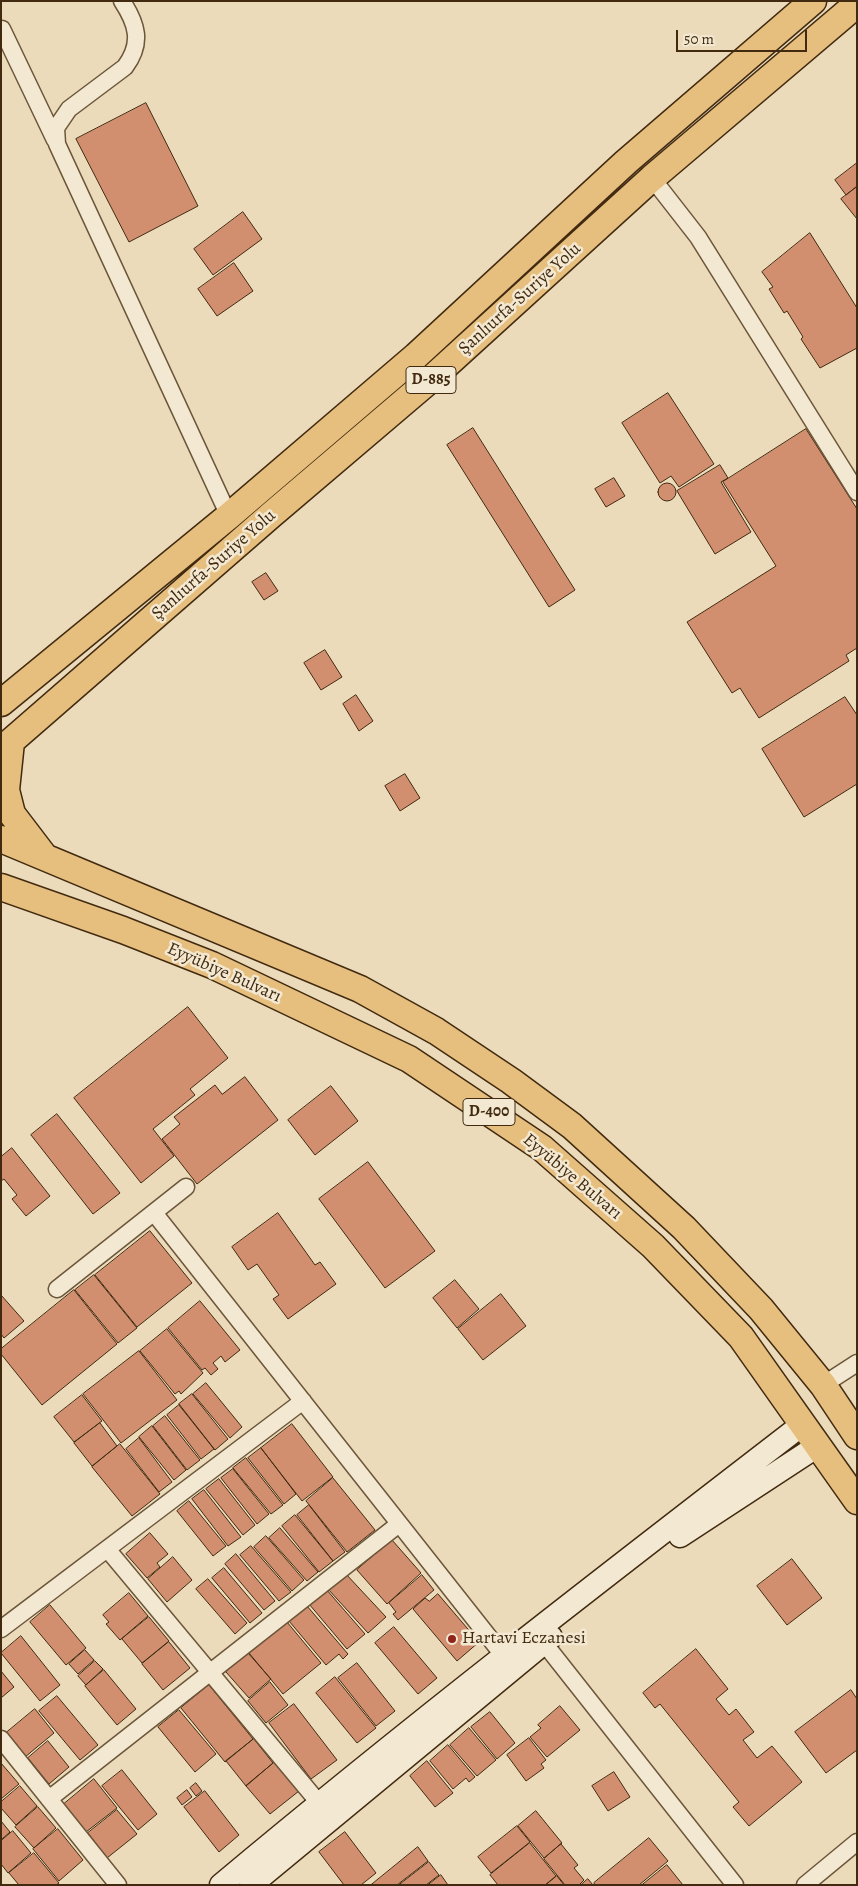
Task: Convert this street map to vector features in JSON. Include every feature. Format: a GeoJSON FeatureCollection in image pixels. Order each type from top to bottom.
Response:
{"type":"FeatureCollection","features":[{"type":"Feature","properties":{"kind":"highway","name":"Şanlıurfa-Suriye Yolu"},"geometry":{"type":"LineString","coordinates":[[1,703],[230,516],[416,356],[626,162],[814,1]]}},
{"type":"Feature","properties":{"kind":"highway","name":"Şanlıurfa-Suriye Yolu"},"geometry":{"type":"LineString","coordinates":[[6,746],[271,515],[432,378],[652,178],[857,4]]}},
{"type":"Feature","properties":{"kind":"highway"},"geometry":{"type":"LineString","coordinates":[[6,746],[6,790],[12,814],[45,857]]}},
{"type":"Feature","properties":{"kind":"highway","name":"Eyyübiye Bulvarı"},"geometry":{"type":"LineString","coordinates":[[1,839],[360,989],[436,1031],[511,1081],[572,1126],[684,1228],[761,1309],[823,1385],[857,1436]]}},
{"type":"Feature","properties":{"kind":"highway","name":"Eyyübiye Bulvarı"},"geometry":{"type":"LineString","coordinates":[[1,887],[123,930],[212,966],[418,1064],[542,1148],[653,1246],[741,1337],[857,1500]]}},
{"type":"Feature","properties":{"kind":"main road"},"geometry":{"type":"LineString","coordinates":[[222,1885],[319,1803],[503,1656],[803,1424]]}},
{"type":"Feature","properties":{"kind":"main road"},"geometry":{"type":"LineString","coordinates":[[251,1885],[544,1642],[681,1535],[819,1445]]}},
{"type":"Feature","properties":{"kind":"street"},"geometry":{"type":"LineString","coordinates":[[57,144],[56,128],[69,109],[125,67],[131,58],[136,37],[136,25],[122,1]]}},
{"type":"Feature","properties":{"kind":"street"},"geometry":{"type":"LineString","coordinates":[[2,29],[230,516]]}},
{"type":"Feature","properties":{"kind":"street"},"geometry":{"type":"LineString","coordinates":[[652,178],[698,237],[857,492]]}},
{"type":"Feature","properties":{"kind":"street"},"geometry":{"type":"LineString","coordinates":[[57,1289],[186,1187]]}},
{"type":"Feature","properties":{"kind":"street"},"geometry":{"type":"LineString","coordinates":[[154,1214],[503,1656]]}},
{"type":"Feature","properties":{"kind":"street"},"geometry":{"type":"LineString","coordinates":[[823,1385],[857,1363]]}},
{"type":"Feature","properties":{"kind":"street"},"geometry":{"type":"LineString","coordinates":[[1,1629],[303,1401]]}},
{"type":"Feature","properties":{"kind":"street"},"geometry":{"type":"LineString","coordinates":[[49,1799],[399,1524]]}},
{"type":"Feature","properties":{"kind":"street"},"geometry":{"type":"LineString","coordinates":[[108,1550],[211,1670],[319,1803]]}},
{"type":"Feature","properties":{"kind":"street"},"geometry":{"type":"LineString","coordinates":[[544,1642],[735,1885]]}},
{"type":"Feature","properties":{"kind":"street"},"geometry":{"type":"LineString","coordinates":[[1,1739],[118,1885]]}},
{"type":"Feature","properties":{"kind":"street"},"geometry":{"type":"LineString","coordinates":[[805,1885],[857,1842]]}},
{"type":"Feature","properties":{"kind":"building"},"geometry":{"type":"Polygon","coordinates":[[[146,103],[198,206],[129,242],[76,139],[146,103]]]}},
{"type":"Feature","properties":{"kind":"building"},"geometry":{"type":"Polygon","coordinates":[[[857,163],[857,186],[846,195],[835,180],[857,163]]]}},
{"type":"Feature","properties":{"kind":"building"},"geometry":{"type":"Polygon","coordinates":[[[857,187],[857,219],[841,199],[857,187]]]}},
{"type":"Feature","properties":{"kind":"building"},"geometry":{"type":"Polygon","coordinates":[[[243,212],[262,239],[213,275],[194,249],[243,212]]]}},
{"type":"Feature","properties":{"kind":"building"},"geometry":{"type":"Polygon","coordinates":[[[810,233],[857,308],[857,348],[820,368],[801,339],[803,337],[787,311],[784,313],[769,289],[773,287],[762,272],[810,233]]]}},
{"type":"Feature","properties":{"kind":"building"},"geometry":{"type":"Polygon","coordinates":[[[234,263],[253,291],[217,316],[198,289],[234,263]]]}},
{"type":"Feature","properties":{"kind":"building"},"geometry":{"type":"Polygon","coordinates":[[[668,393],[714,464],[679,487],[671,476],[660,483],[622,423],[668,393]]]}},
{"type":"Feature","properties":{"kind":"building"},"geometry":{"type":"Polygon","coordinates":[[[473,428],[575,590],[549,607],[447,445],[473,428]]]}},
{"type":"Feature","properties":{"kind":"building"},"geometry":{"type":"Polygon","coordinates":[[[806,429],[857,509],[857,648],[846,655],[849,661],[759,718],[740,688],[732,693],[687,622],[776,566],[723,482],[806,429]]]}},
{"type":"Feature","properties":{"kind":"building"},"geometry":{"type":"Polygon","coordinates":[[[720,465],[728,478],[721,482],[751,532],[715,554],[677,491],[720,465]]]}},
{"type":"Feature","properties":{"kind":"building"},"geometry":{"type":"Polygon","coordinates":[[[614,478],[625,496],[606,507],[595,489],[614,478]]]}},
{"type":"Feature","properties":{"kind":"building"},"geometry":{"type":"Polygon","coordinates":[[[667,483],[675,488],[676,492],[671,500],[667,501],[659,496],[658,492],[663,484],[667,483]]]}},
{"type":"Feature","properties":{"kind":"building"},"geometry":{"type":"Polygon","coordinates":[[[266,573],[278,591],[264,600],[252,582],[266,573]]]}},
{"type":"Feature","properties":{"kind":"building"},"geometry":{"type":"Polygon","coordinates":[[[325,650],[342,677],[321,690],[304,663],[325,650]]]}},
{"type":"Feature","properties":{"kind":"building"},"geometry":{"type":"Polygon","coordinates":[[[356,695],[373,721],[359,731],[343,704],[356,695]]]}},
{"type":"Feature","properties":{"kind":"building"},"geometry":{"type":"Polygon","coordinates":[[[845,697],[857,715],[857,784],[804,817],[762,749],[845,697]]]}},
{"type":"Feature","properties":{"kind":"building"},"geometry":{"type":"Polygon","coordinates":[[[405,774],[420,798],[400,811],[385,786],[405,774]]]}},
{"type":"Feature","properties":{"kind":"building"},"geometry":{"type":"Polygon","coordinates":[[[188,1007],[228,1058],[190,1089],[195,1095],[153,1129],[174,1156],[141,1183],[74,1098],[188,1007]]]}},
{"type":"Feature","properties":{"kind":"building"},"geometry":{"type":"Polygon","coordinates":[[[245,1077],[278,1120],[197,1184],[162,1139],[180,1124],[174,1117],[215,1085],[222,1094],[245,1077]]]}},
{"type":"Feature","properties":{"kind":"building"},"geometry":{"type":"Polygon","coordinates":[[[331,1086],[358,1121],[315,1155],[288,1120],[331,1086]]]}},
{"type":"Feature","properties":{"kind":"building"},"geometry":{"type":"Polygon","coordinates":[[[57,1114],[120,1193],[93,1214],[31,1135],[57,1114]]]}},
{"type":"Feature","properties":{"kind":"building"},"geometry":{"type":"Polygon","coordinates":[[[12,1148],[50,1196],[26,1216],[12,1199],[17,1195],[4,1179],[1,1181],[1,1157],[12,1148]]]}},
{"type":"Feature","properties":{"kind":"building"},"geometry":{"type":"Polygon","coordinates":[[[368,1162],[435,1251],[385,1288],[319,1199],[368,1162]]]}},
{"type":"Feature","properties":{"kind":"building"},"geometry":{"type":"Polygon","coordinates":[[[278,1213],[315,1265],[320,1262],[336,1284],[288,1319],[273,1299],[279,1295],[257,1264],[248,1270],[232,1247],[278,1213]]]}},
{"type":"Feature","properties":{"kind":"building"},"geometry":{"type":"Polygon","coordinates":[[[150,1231],[192,1283],[137,1327],[95,1275],[150,1231]]]}},
{"type":"Feature","properties":{"kind":"building"},"geometry":{"type":"Polygon","coordinates":[[[94,1275],[137,1328],[118,1343],[75,1290],[94,1275]]]}},
{"type":"Feature","properties":{"kind":"building"},"geometry":{"type":"Polygon","coordinates":[[[455,1280],[479,1309],[457,1328],[433,1298],[455,1280]]]}},
{"type":"Feature","properties":{"kind":"building"},"geometry":{"type":"Polygon","coordinates":[[[74,1290],[117,1344],[42,1405],[1,1354],[1,1349],[74,1290]]]}},
{"type":"Feature","properties":{"kind":"building"},"geometry":{"type":"Polygon","coordinates":[[[501,1294],[526,1326],[483,1360],[458,1329],[501,1294]]]}},
{"type":"Feature","properties":{"kind":"building"},"geometry":{"type":"Polygon","coordinates":[[[1,1295],[24,1321],[4,1338],[1,1334],[1,1295]]]}},
{"type":"Feature","properties":{"kind":"building"},"geometry":{"type":"Polygon","coordinates":[[[200,1301],[240,1350],[225,1362],[221,1356],[213,1363],[218,1369],[211,1375],[205,1368],[202,1370],[168,1328],[200,1301]]]}},
{"type":"Feature","properties":{"kind":"building"},"geometry":{"type":"Polygon","coordinates":[[[167,1329],[203,1373],[181,1394],[179,1391],[175,1394],[140,1351],[167,1329]]]}},
{"type":"Feature","properties":{"kind":"building"},"geometry":{"type":"Polygon","coordinates":[[[139,1351],[177,1400],[121,1443],[83,1394],[139,1351]]]}},
{"type":"Feature","properties":{"kind":"building"},"geometry":{"type":"Polygon","coordinates":[[[206,1383],[242,1427],[230,1438],[193,1394],[206,1383]]]}},
{"type":"Feature","properties":{"kind":"building"},"geometry":{"type":"Polygon","coordinates":[[[192,1394],[228,1439],[215,1450],[179,1404],[192,1394]]]}},
{"type":"Feature","properties":{"kind":"building"},"geometry":{"type":"Polygon","coordinates":[[[82,1395],[102,1421],[74,1442],[54,1417],[82,1395]]]}},
{"type":"Feature","properties":{"kind":"building"},"geometry":{"type":"Polygon","coordinates":[[[179,1405],[214,1449],[201,1459],[167,1415],[179,1405]]]}},
{"type":"Feature","properties":{"kind":"building"},"geometry":{"type":"Polygon","coordinates":[[[165,1416],[200,1460],[187,1470],[153,1426],[165,1416]]]}},
{"type":"Feature","properties":{"kind":"building"},"geometry":{"type":"Polygon","coordinates":[[[100,1423],[117,1446],[92,1466],[74,1443],[100,1423]]]}},
{"type":"Feature","properties":{"kind":"building"},"geometry":{"type":"Polygon","coordinates":[[[292,1424],[333,1477],[302,1501],[261,1448],[292,1424]]]}},
{"type":"Feature","properties":{"kind":"building"},"geometry":{"type":"Polygon","coordinates":[[[152,1426],[186,1470],[174,1480],[139,1437],[152,1426]]]}},
{"type":"Feature","properties":{"kind":"building"},"geometry":{"type":"Polygon","coordinates":[[[139,1438],[172,1482],[159,1492],[126,1449],[139,1438]]]}},
{"type":"Feature","properties":{"kind":"building"},"geometry":{"type":"Polygon","coordinates":[[[120,1444],[160,1494],[132,1516],[92,1467],[120,1444]]]}},
{"type":"Feature","properties":{"kind":"building"},"geometry":{"type":"Polygon","coordinates":[[[261,1448],[296,1494],[284,1504],[248,1458],[261,1448]]]}},
{"type":"Feature","properties":{"kind":"building"},"geometry":{"type":"Polygon","coordinates":[[[246,1458],[283,1505],[271,1514],[233,1468],[246,1458]]]}},
{"type":"Feature","properties":{"kind":"building"},"geometry":{"type":"Polygon","coordinates":[[[233,1469],[269,1514],[257,1524],[221,1478],[233,1469]]]}},
{"type":"Feature","properties":{"kind":"building"},"geometry":{"type":"Polygon","coordinates":[[[333,1478],[375,1530],[347,1552],[306,1501],[333,1478]]]}},
{"type":"Feature","properties":{"kind":"building"},"geometry":{"type":"Polygon","coordinates":[[[219,1479],[255,1525],[243,1535],[206,1489],[219,1479]]]}},
{"type":"Feature","properties":{"kind":"building"},"geometry":{"type":"Polygon","coordinates":[[[204,1490],[241,1537],[228,1546],[192,1499],[204,1490]]]}},
{"type":"Feature","properties":{"kind":"building"},"geometry":{"type":"Polygon","coordinates":[[[189,1501],[226,1546],[213,1556],[177,1511],[189,1501]]]}},
{"type":"Feature","properties":{"kind":"building"},"geometry":{"type":"Polygon","coordinates":[[[309,1505],[345,1552],[333,1561],[297,1515],[309,1505]]]}},
{"type":"Feature","properties":{"kind":"building"},"geometry":{"type":"Polygon","coordinates":[[[295,1515],[333,1561],[319,1572],[282,1526],[295,1515]]]}},
{"type":"Feature","properties":{"kind":"building"},"geometry":{"type":"Polygon","coordinates":[[[280,1528],[318,1572],[307,1581],[269,1538],[280,1528]]]}},
{"type":"Feature","properties":{"kind":"building"},"geometry":{"type":"Polygon","coordinates":[[[150,1533],[168,1554],[157,1563],[160,1567],[147,1578],[126,1554],[150,1533]]]}},
{"type":"Feature","properties":{"kind":"building"},"geometry":{"type":"Polygon","coordinates":[[[266,1536],[304,1580],[292,1591],[254,1547],[266,1536]]]}},
{"type":"Feature","properties":{"kind":"building"},"geometry":{"type":"Polygon","coordinates":[[[392,1540],[421,1573],[387,1604],[357,1570],[392,1540]]]}},
{"type":"Feature","properties":{"kind":"building"},"geometry":{"type":"Polygon","coordinates":[[[251,1546],[291,1592],[279,1601],[240,1555],[251,1546]]]}},
{"type":"Feature","properties":{"kind":"building"},"geometry":{"type":"Polygon","coordinates":[[[236,1554],[275,1601],[264,1610],[225,1564],[236,1554]]]}},
{"type":"Feature","properties":{"kind":"building"},"geometry":{"type":"Polygon","coordinates":[[[173,1557],[192,1580],[167,1602],[148,1579],[173,1557]]]}},
{"type":"Feature","properties":{"kind":"building"},"geometry":{"type":"Polygon","coordinates":[[[792,1559],[822,1598],[787,1625],[757,1586],[792,1559]]]}},
{"type":"Feature","properties":{"kind":"building"},"geometry":{"type":"Polygon","coordinates":[[[224,1568],[262,1613],[250,1623],[212,1578],[224,1568]]]}},
{"type":"Feature","properties":{"kind":"building"},"geometry":{"type":"Polygon","coordinates":[[[345,1573],[386,1617],[368,1633],[328,1589],[345,1573]]]}},
{"type":"Feature","properties":{"kind":"building"},"geometry":{"type":"Polygon","coordinates":[[[422,1575],[434,1590],[398,1620],[393,1614],[396,1612],[389,1603],[422,1575]]]}},
{"type":"Feature","properties":{"kind":"building"},"geometry":{"type":"Polygon","coordinates":[[[208,1579],[247,1623],[235,1634],[196,1589],[208,1579]]]}},
{"type":"Feature","properties":{"kind":"building"},"geometry":{"type":"Polygon","coordinates":[[[326,1589],[365,1634],[347,1649],[309,1604],[326,1589]]]}},
{"type":"Feature","properties":{"kind":"building"},"geometry":{"type":"Polygon","coordinates":[[[129,1593],[148,1616],[120,1640],[106,1624],[109,1622],[103,1615],[129,1593]]]}},
{"type":"Feature","properties":{"kind":"building"},"geometry":{"type":"Polygon","coordinates":[[[438,1594],[479,1642],[457,1661],[413,1609],[425,1598],[429,1601],[438,1594]]]}},
{"type":"Feature","properties":{"kind":"building"},"geometry":{"type":"Polygon","coordinates":[[[50,1605],[86,1648],[66,1665],[30,1622],[50,1605]]]}},
{"type":"Feature","properties":{"kind":"building"},"geometry":{"type":"Polygon","coordinates":[[[307,1606],[348,1654],[343,1659],[339,1654],[326,1665],[289,1621],[307,1606]]]}},
{"type":"Feature","properties":{"kind":"building"},"geometry":{"type":"Polygon","coordinates":[[[149,1617],[169,1641],[142,1663],[122,1639],[149,1617]]]}},
{"type":"Feature","properties":{"kind":"building"},"geometry":{"type":"Polygon","coordinates":[[[287,1622],[321,1663],[283,1694],[249,1653],[287,1622]]]}},
{"type":"Feature","properties":{"kind":"building"},"geometry":{"type":"Polygon","coordinates":[[[394,1627],[437,1678],[418,1694],[375,1643],[394,1627]]]}},
{"type":"Feature","properties":{"kind":"building"},"geometry":{"type":"Polygon","coordinates":[[[21,1636],[60,1685],[40,1701],[1,1653],[21,1636]]]}},
{"type":"Feature","properties":{"kind":"building"},"geometry":{"type":"Polygon","coordinates":[[[169,1642],[190,1668],[163,1690],[142,1664],[169,1642]]]}},
{"type":"Feature","properties":{"kind":"building"},"geometry":{"type":"Polygon","coordinates":[[[696,1649],[728,1689],[716,1699],[729,1715],[736,1709],[754,1732],[743,1740],[757,1758],[772,1746],[802,1782],[749,1826],[733,1807],[739,1802],[660,1704],[655,1708],[643,1693],[696,1649]]]}},
{"type":"Feature","properties":{"kind":"building"},"geometry":{"type":"Polygon","coordinates":[[[85,1650],[94,1660],[78,1674],[69,1664],[85,1650]]]}},
{"type":"Feature","properties":{"kind":"building"},"geometry":{"type":"Polygon","coordinates":[[[248,1653],[271,1679],[249,1698],[226,1672],[248,1653]]]}},
{"type":"Feature","properties":{"kind":"building"},"geometry":{"type":"Polygon","coordinates":[[[95,1661],[103,1669],[86,1685],[78,1676],[95,1661]]]}},
{"type":"Feature","properties":{"kind":"building"},"geometry":{"type":"Polygon","coordinates":[[[357,1663],[395,1711],[376,1726],[338,1678],[357,1663]]]}},
{"type":"Feature","properties":{"kind":"building"},"geometry":{"type":"Polygon","coordinates":[[[104,1670],[136,1709],[117,1725],[85,1686],[104,1670]]]}},
{"type":"Feature","properties":{"kind":"building"},"geometry":{"type":"Polygon","coordinates":[[[1,1671],[14,1687],[1,1698],[1,1671]]]}},
{"type":"Feature","properties":{"kind":"building"},"geometry":{"type":"Polygon","coordinates":[[[335,1677],[376,1728],[357,1743],[316,1693],[335,1677]]]}},
{"type":"Feature","properties":{"kind":"building"},"geometry":{"type":"Polygon","coordinates":[[[270,1682],[288,1705],[266,1723],[248,1701],[270,1682]]]}},
{"type":"Feature","properties":{"kind":"building"},"geometry":{"type":"Polygon","coordinates":[[[209,1685],[253,1739],[225,1762],[181,1708],[209,1685]]]}},
{"type":"Feature","properties":{"kind":"building"},"geometry":{"type":"Polygon","coordinates":[[[851,1690],[857,1699],[857,1750],[826,1773],[795,1732],[851,1690]]]}},
{"type":"Feature","properties":{"kind":"building"},"geometry":{"type":"Polygon","coordinates":[[[57,1696],[98,1745],[80,1760],[39,1711],[57,1696]]]}},
{"type":"Feature","properties":{"kind":"building"},"geometry":{"type":"Polygon","coordinates":[[[294,1704],[337,1760],[311,1779],[269,1723],[294,1704]]]}},
{"type":"Feature","properties":{"kind":"building"},"geometry":{"type":"Polygon","coordinates":[[[560,1706],[580,1730],[547,1757],[530,1737],[541,1728],[538,1725],[560,1706]]]}},
{"type":"Feature","properties":{"kind":"building"},"geometry":{"type":"Polygon","coordinates":[[[35,1709],[54,1733],[25,1757],[6,1733],[35,1709]]]}},
{"type":"Feature","properties":{"kind":"building"},"geometry":{"type":"Polygon","coordinates":[[[179,1710],[216,1754],[195,1772],[158,1727],[179,1710]]]}},
{"type":"Feature","properties":{"kind":"building"},"geometry":{"type":"Polygon","coordinates":[[[490,1712],[515,1743],[497,1759],[471,1727],[490,1712]]]}},
{"type":"Feature","properties":{"kind":"building"},"geometry":{"type":"Polygon","coordinates":[[[469,1728],[496,1760],[477,1776],[450,1745],[469,1728]]]}},
{"type":"Feature","properties":{"kind":"building"},"geometry":{"type":"Polygon","coordinates":[[[529,1738],[546,1760],[541,1764],[544,1768],[526,1781],[507,1755],[529,1738]]]}},
{"type":"Feature","properties":{"kind":"building"},"geometry":{"type":"Polygon","coordinates":[[[254,1739],[273,1763],[246,1786],[226,1761],[254,1739]]]}},
{"type":"Feature","properties":{"kind":"building"},"geometry":{"type":"Polygon","coordinates":[[[48,1741],[69,1767],[49,1784],[28,1758],[48,1741]]]}},
{"type":"Feature","properties":{"kind":"building"},"geometry":{"type":"Polygon","coordinates":[[[448,1745],[475,1777],[469,1782],[466,1778],[453,1789],[430,1761],[448,1745]]]}},
{"type":"Feature","properties":{"kind":"building"},"geometry":{"type":"Polygon","coordinates":[[[427,1761],[453,1793],[435,1807],[410,1776],[427,1761]]]}},
{"type":"Feature","properties":{"kind":"building"},"geometry":{"type":"Polygon","coordinates":[[[275,1762],[299,1791],[270,1814],[246,1786],[275,1762]]]}},
{"type":"Feature","properties":{"kind":"building"},"geometry":{"type":"Polygon","coordinates":[[[1,1763],[19,1784],[1,1799],[1,1763]]]}},
{"type":"Feature","properties":{"kind":"building"},"geometry":{"type":"Polygon","coordinates":[[[122,1770],[157,1814],[138,1830],[102,1786],[122,1770]]]}},
{"type":"Feature","properties":{"kind":"building"},"geometry":{"type":"Polygon","coordinates":[[[614,1772],[630,1797],[608,1811],[592,1786],[614,1772]]]}},
{"type":"Feature","properties":{"kind":"building"},"geometry":{"type":"Polygon","coordinates":[[[94,1779],[117,1808],[86,1832],[64,1804],[94,1779]]]}},
{"type":"Feature","properties":{"kind":"building"},"geometry":{"type":"Polygon","coordinates":[[[196,1783],[202,1791],[196,1796],[190,1788],[196,1783]]]}},
{"type":"Feature","properties":{"kind":"building"},"geometry":{"type":"Polygon","coordinates":[[[20,1786],[37,1806],[16,1825],[1,1808],[1,1802],[20,1786]]]}},
{"type":"Feature","properties":{"kind":"building"},"geometry":{"type":"Polygon","coordinates":[[[187,1790],[192,1797],[182,1805],[177,1798],[187,1790]]]}},
{"type":"Feature","properties":{"kind":"building"},"geometry":{"type":"Polygon","coordinates":[[[205,1791],[239,1835],[219,1852],[184,1807],[205,1791]]]}},
{"type":"Feature","properties":{"kind":"building"},"geometry":{"type":"Polygon","coordinates":[[[38,1807],[56,1828],[34,1848],[15,1827],[38,1807]]]}},
{"type":"Feature","properties":{"kind":"building"},"geometry":{"type":"Polygon","coordinates":[[[117,1810],[137,1834],[107,1858],[88,1833],[117,1810]]]}},
{"type":"Feature","properties":{"kind":"building"},"geometry":{"type":"Polygon","coordinates":[[[536,1811],[562,1843],[544,1858],[518,1826],[536,1811]]]}},
{"type":"Feature","properties":{"kind":"building"},"geometry":{"type":"Polygon","coordinates":[[[1,1821],[10,1832],[1,1840],[1,1821]]]}},
{"type":"Feature","properties":{"kind":"building"},"geometry":{"type":"Polygon","coordinates":[[[517,1826],[530,1842],[491,1873],[478,1857],[517,1826]]]}},
{"type":"Feature","properties":{"kind":"building"},"geometry":{"type":"Polygon","coordinates":[[[58,1829],[83,1860],[59,1881],[33,1849],[58,1829]]]}},
{"type":"Feature","properties":{"kind":"building"},"geometry":{"type":"Polygon","coordinates":[[[13,1831],[31,1853],[8,1873],[1,1864],[1,1841],[13,1831]]]}},
{"type":"Feature","properties":{"kind":"building"},"geometry":{"type":"Polygon","coordinates":[[[345,1832],[376,1873],[361,1885],[344,1885],[319,1852],[345,1832]]]}},
{"type":"Feature","properties":{"kind":"building"},"geometry":{"type":"Polygon","coordinates":[[[649,1838],[668,1861],[639,1885],[595,1885],[594,1883],[649,1838]]]}},
{"type":"Feature","properties":{"kind":"building"},"geometry":{"type":"Polygon","coordinates":[[[530,1843],[556,1876],[545,1885],[498,1885],[490,1875],[530,1843]]]}},
{"type":"Feature","properties":{"kind":"building"},"geometry":{"type":"Polygon","coordinates":[[[561,1844],[578,1865],[574,1868],[584,1880],[579,1885],[565,1885],[544,1859],[561,1844]]]}},
{"type":"Feature","properties":{"kind":"building"},"geometry":{"type":"Polygon","coordinates":[[[418,1847],[428,1861],[397,1885],[371,1885],[418,1847]]]}},
{"type":"Feature","properties":{"kind":"building"},"geometry":{"type":"Polygon","coordinates":[[[34,1853],[59,1883],[56,1885],[19,1885],[9,1873],[34,1853]]]}},
{"type":"Feature","properties":{"kind":"building"},"geometry":{"type":"Polygon","coordinates":[[[429,1862],[439,1875],[426,1885],[399,1885],[429,1862]]]}},
{"type":"Feature","properties":{"kind":"building"},"geometry":{"type":"Polygon","coordinates":[[[667,1865],[683,1885],[642,1885],[667,1865]]]}},
{"type":"Feature","properties":{"kind":"building"},"geometry":{"type":"Polygon","coordinates":[[[441,1875],[448,1885],[428,1885],[441,1875]]]}},
{"type":"Feature","properties":{"kind":"building"},"geometry":{"type":"Polygon","coordinates":[[[557,1876],[564,1885],[546,1885],[557,1876]]]}},
{"type":"Feature","properties":{"kind":"building"},"geometry":{"type":"Polygon","coordinates":[[[588,1879],[593,1885],[581,1885],[588,1879]]]}},
{"type":"Feature","properties":{"kind":"place","name":"Hartavi Eczanesi"},"geometry":{"type":"Point","coordinates":[452,1639]}}]}
